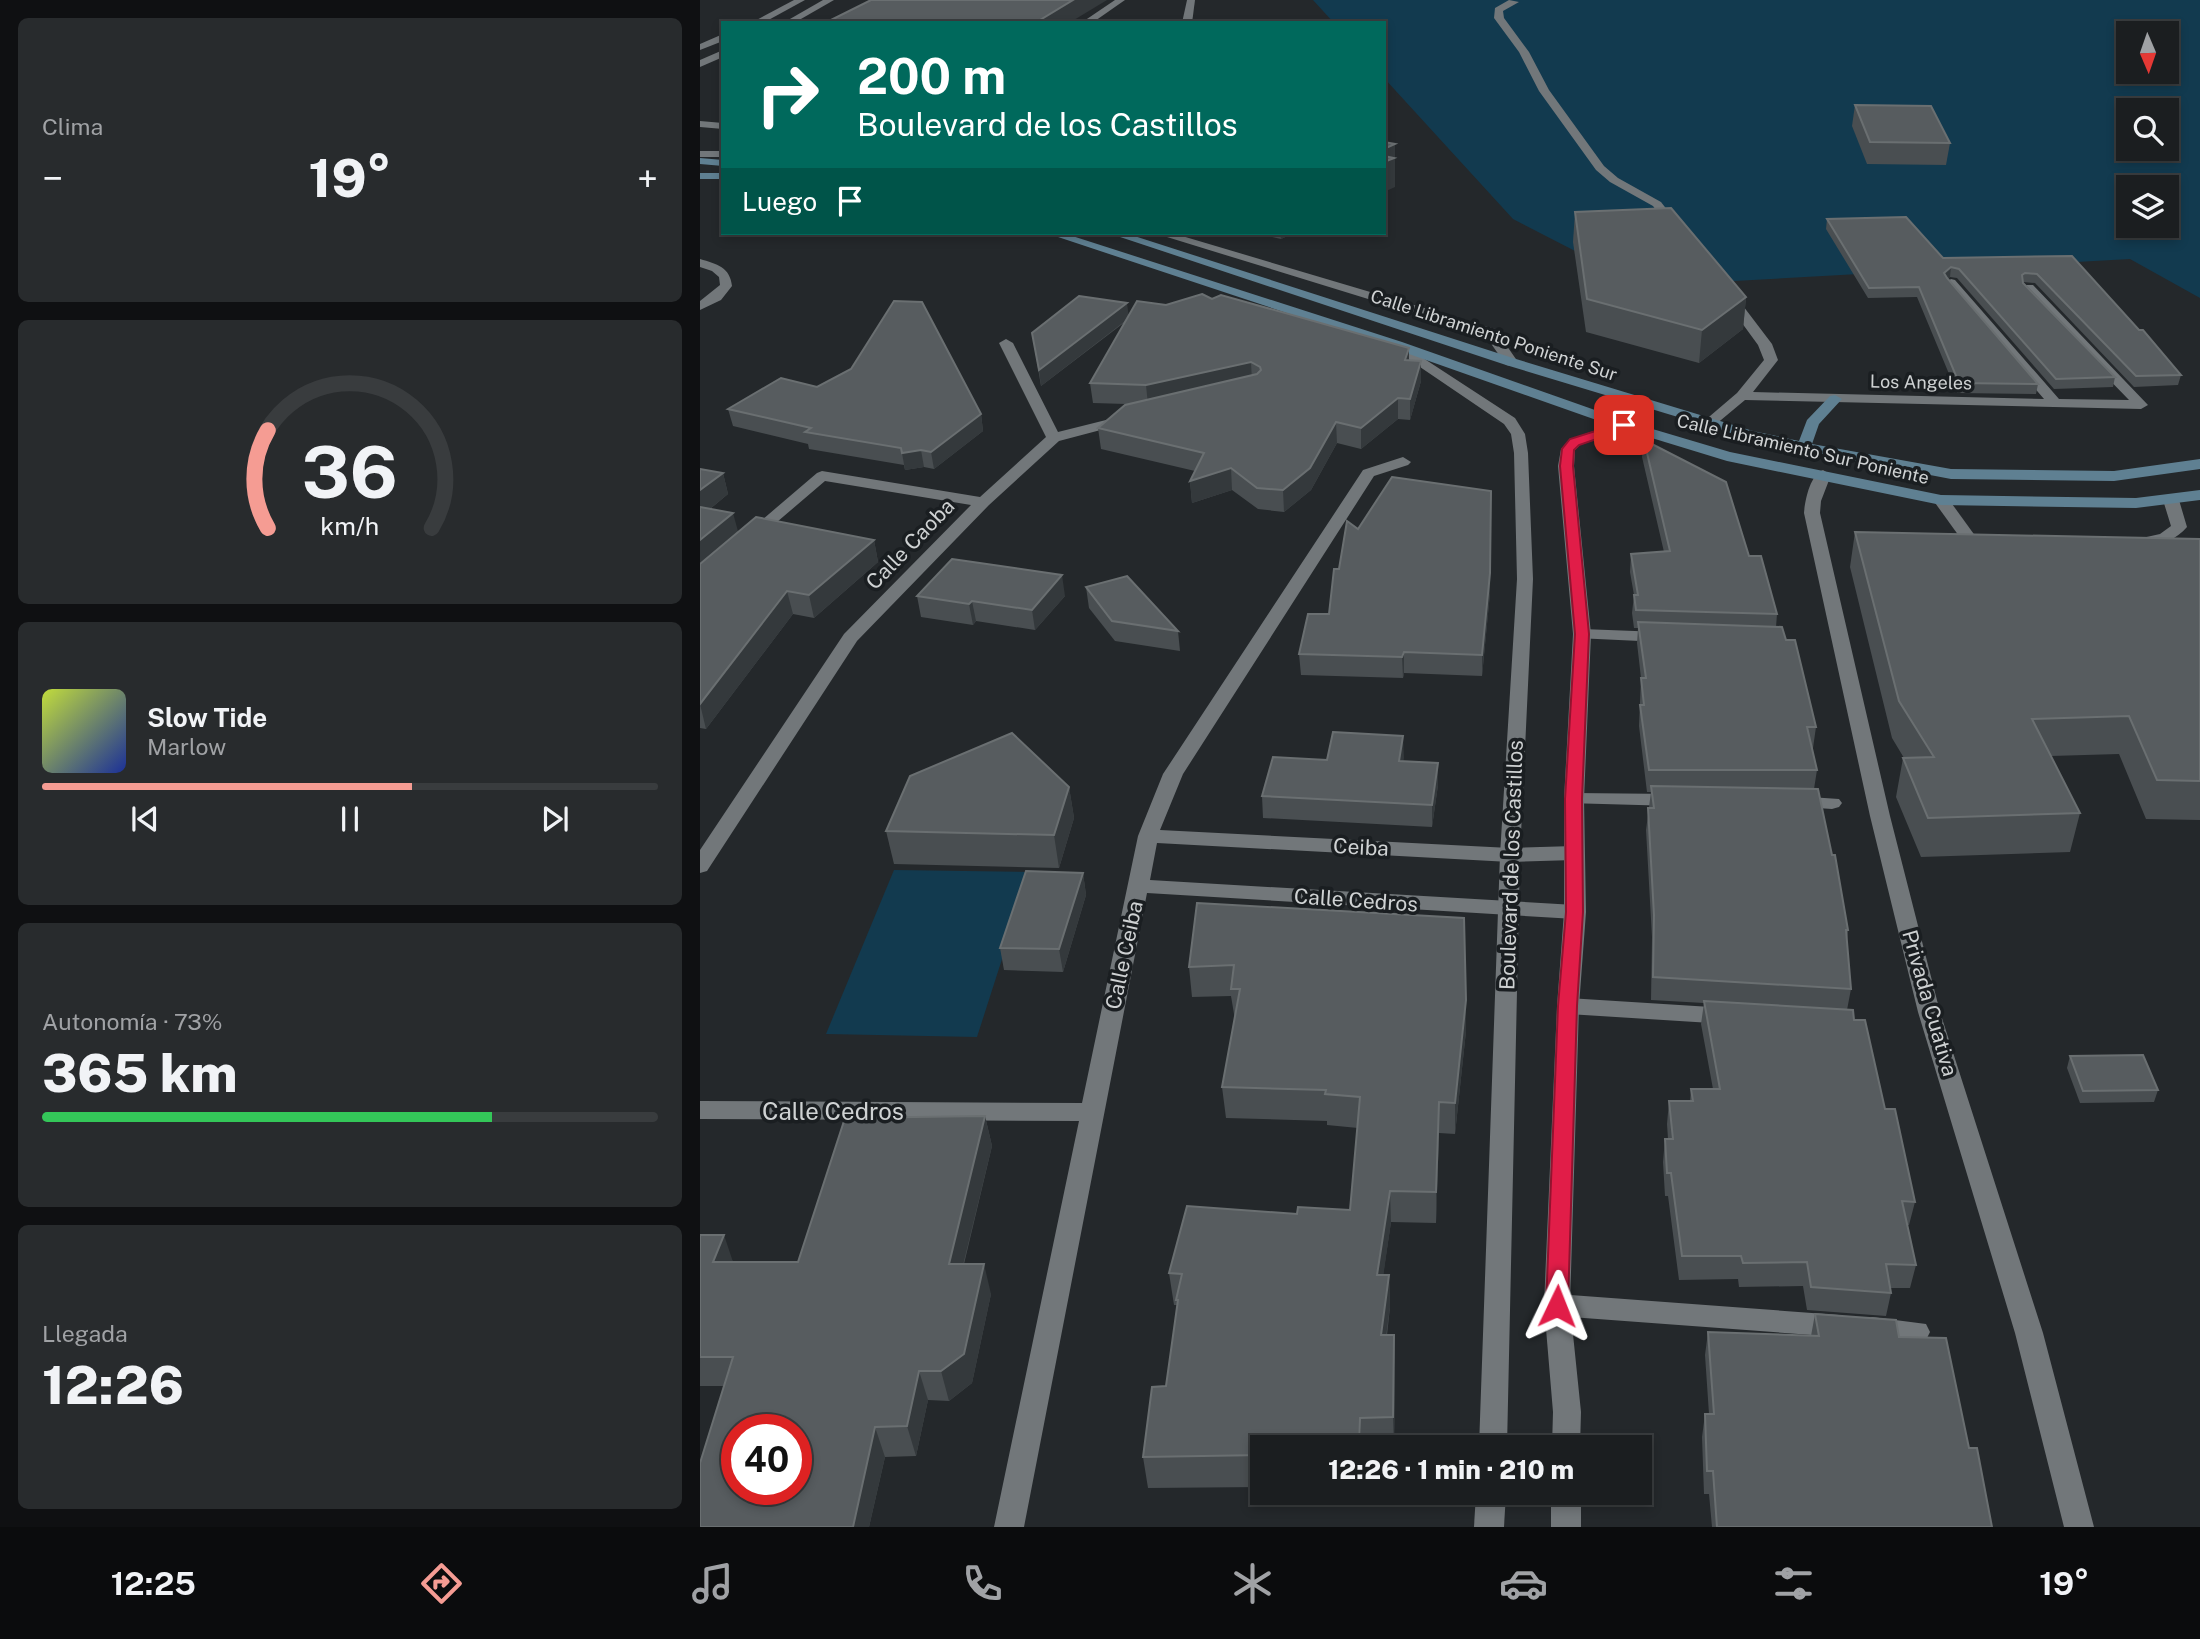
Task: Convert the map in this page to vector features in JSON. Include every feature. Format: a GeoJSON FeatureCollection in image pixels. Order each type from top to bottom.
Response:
{"type":"FeatureCollection","features":[{"type":"Feature","properties":{"kind":"main road"},"geometry":{"type":"LineString","coordinates":[[700,161],[721,163]]}},
{"type":"Feature","properties":{"kind":"main road"},"geometry":{"type":"LineString","coordinates":[[700,176],[721,176]]}},
{"type":"Feature","properties":{"kind":"main road","name":"Calle Libramiento Sur Poniente"},"geometry":{"type":"LineString","coordinates":[[1058,235],[1397,345],[1624,425],[1727,456],[1941,500],[2136,503],[2200,495]]}},
{"type":"Feature","properties":{"kind":"main road","name":"Calle Libramiento Poniente Sur"},"geometry":{"type":"LineString","coordinates":[[1120,235],[1511,362],[1710,422],[1804,447],[1951,474],[2114,476],[2200,464]]}},
{"type":"Feature","properties":{"kind":"main road"},"geometry":{"type":"LineString","coordinates":[[1804,447],[1812,424],[1835,399]]}},
{"type":"Feature","properties":{"kind":"street"},"geometry":{"type":"LineString","coordinates":[[759,21],[801,0]]}},
{"type":"Feature","properties":{"kind":"street"},"geometry":{"type":"LineString","coordinates":[[791,21],[830,0]]}},
{"type":"Feature","properties":{"kind":"street"},"geometry":{"type":"LineString","coordinates":[[1088,21],[1121,0]]}},
{"type":"Feature","properties":{"kind":"street"},"geometry":{"type":"LineString","coordinates":[[1187,21],[1191,0]]}},
{"type":"Feature","properties":{"kind":"street"},"geometry":{"type":"LineString","coordinates":[[1513,0],[1515,2],[1503,5],[1498,10],[1499,18],[1524,52],[1544,91],[1600,168],[1614,180],[1657,204],[1682,236]]}},
{"type":"Feature","properties":{"kind":"street"},"geometry":{"type":"LineString","coordinates":[[700,47],[721,38]]}},
{"type":"Feature","properties":{"kind":"street"},"geometry":{"type":"LineString","coordinates":[[700,64],[721,54]]}},
{"type":"Feature","properties":{"kind":"street"},"geometry":{"type":"LineString","coordinates":[[700,124],[721,126]]}},
{"type":"Feature","properties":{"kind":"street"},"geometry":{"type":"LineString","coordinates":[[700,154],[721,154]]}},
{"type":"Feature","properties":{"kind":"street"},"geometry":{"type":"LineString","coordinates":[[1167,235],[1490,332],[1511,362]]}},
{"type":"Feature","properties":{"kind":"street"},"geometry":{"type":"LineString","coordinates":[[700,263],[716,268],[725,276],[726,286],[716,297],[700,306]]}},
{"type":"Feature","properties":{"kind":"street"},"geometry":{"type":"LineString","coordinates":[[1951,283],[2057,405]]}},
{"type":"Feature","properties":{"kind":"street","name":"Los Angeles"},"geometry":{"type":"LineString","coordinates":[[1742,396],[2141,405],[2028,288]]}},
{"type":"Feature","properties":{"kind":"street"},"geometry":{"type":"LineString","coordinates":[[1710,422],[1742,396],[1771,360],[1765,344],[1723,290]]}},
{"type":"Feature","properties":{"kind":"street"},"geometry":{"type":"LineString","coordinates":[[1006,343],[1054,438]]}},
{"type":"Feature","properties":{"kind":"street","name":"Boulevard de los Castillos"},"geometry":{"type":"LineString","coordinates":[[1397,345],[1510,421],[1518,435],[1525,579],[1510,855],[1493,1435]]}},
{"type":"Feature","properties":{"kind":"street","name":"Calle Caoba"},"geometry":{"type":"LineString","coordinates":[[700,866],[850,638],[983,502],[1054,438],[1147,413]]}},
{"type":"Feature","properties":{"kind":"street"},"geometry":{"type":"LineString","coordinates":[[1566,1435],[1567,1412],[1557,1306],[1568,1006],[1575,912],[1574,799],[1582,634],[1566,466],[1568,449],[1575,442],[1624,425]]}},
{"type":"Feature","properties":{"kind":"street","name":"Calle Ceiba"},"geometry":{"type":"LineString","coordinates":[[1009,1527],[1148,836],[1173,774],[1368,473],[1403,462]]}},
{"type":"Feature","properties":{"kind":"street","name":"Privada Cuativa"},"geometry":{"type":"LineString","coordinates":[[1823,475],[1813,501],[1812,513],[1880,816],[1930,1012],[2029,1333],[2079,1527]]}},
{"type":"Feature","properties":{"kind":"street"},"geometry":{"type":"LineString","coordinates":[[741,545],[822,476],[983,502]]}},
{"type":"Feature","properties":{"kind":"street"},"geometry":{"type":"LineString","coordinates":[[1941,500],[1976,540]]}},
{"type":"Feature","properties":{"kind":"street"},"geometry":{"type":"LineString","coordinates":[[2117,543],[2143,543],[2165,538],[2179,527],[2171,500]]}},
{"type":"Feature","properties":{"kind":"street"},"geometry":{"type":"LineString","coordinates":[[1945,540],[1976,540]]}},
{"type":"Feature","properties":{"kind":"street"},"geometry":{"type":"LineString","coordinates":[[1582,634],[1678,637]]}},
{"type":"Feature","properties":{"kind":"street"},"geometry":{"type":"LineString","coordinates":[[1574,799],[1696,801]]}},
{"type":"Feature","properties":{"kind":"street"},"geometry":{"type":"LineString","coordinates":[[1778,802],[1832,803]]}},
{"type":"Feature","properties":{"kind":"street","name":"Ceiba"},"geometry":{"type":"LineString","coordinates":[[1148,836],[1510,855],[1574,853]]}},
{"type":"Feature","properties":{"kind":"street","name":"Calle Cedros"},"geometry":{"type":"LineString","coordinates":[[1138,886],[1575,912]]}},
{"type":"Feature","properties":{"kind":"street"},"geometry":{"type":"LineString","coordinates":[[1568,1006],[1749,1017]]}},
{"type":"Feature","properties":{"kind":"street","name":"Calle Cedros"},"geometry":{"type":"LineString","coordinates":[[700,1110],[1091,1112]]}},
{"type":"Feature","properties":{"kind":"street"},"geometry":{"type":"LineString","coordinates":[[1557,1306],[1916,1332]]}},
{"type":"Feature","properties":{"kind":"street"},"geometry":{"type":"LineString","coordinates":[[1489,1527],[1490,1505]]}},
{"type":"Feature","properties":{"kind":"street"},"geometry":{"type":"LineString","coordinates":[[1566,1505],[1566,1527]]}},
{"type":"Feature","properties":{"kind":"shaded area"},"geometry":{"type":"Polygon","coordinates":[[[1313,0],[2200,0],[2200,298],[2130,259],[1643,286],[1513,219],[1386,80],[1386,21],[1332,21],[1313,0]]]}},
{"type":"Feature","properties":{"kind":"shaded area"},"geometry":{"type":"Polygon","coordinates":[[[894,870],[1030,872],[977,1037],[826,1034],[894,870]]]}},
{"type":"Feature","properties":{"kind":"building"},"geometry":{"type":"Polygon","coordinates":[[[871,0],[1073,0],[1038,21],[829,21],[871,0]]]}},
{"type":"Feature","properties":{"kind":"building"},"geometry":{"type":"Polygon","coordinates":[[[1855,105],[1931,106],[1950,143],[1870,142],[1855,105]]]}},
{"type":"Feature","properties":{"kind":"building"},"geometry":{"type":"Polygon","coordinates":[[[1671,208],[1746,297],[1702,330],[1587,299],[1575,212],[1671,208]]]}},
{"type":"Feature","properties":{"kind":"building"},"geometry":{"type":"Polygon","coordinates":[[[1906,217],[1943,258],[2072,256],[2139,330],[2143,330],[2181,375],[2136,376],[2037,274],[2025,273],[2022,275],[2023,283],[2115,377],[2056,379],[1959,269],[1951,267],[1944,273],[1947,278],[2038,384],[1959,383],[1919,287],[1869,288],[1827,219],[1906,217]]]}},
{"type":"Feature","properties":{"kind":"building"},"geometry":{"type":"Polygon","coordinates":[[[1202,294],[1212,299],[1221,295],[1409,348],[1405,360],[1421,361],[1410,399],[1398,398],[1361,428],[1336,422],[1310,468],[1283,490],[1257,488],[1231,468],[1190,481],[1204,453],[1098,428],[1125,405],[1257,374],[1261,370],[1260,367],[1251,362],[1146,385],[1090,383],[1137,301],[1166,305],[1202,294]]]}},
{"type":"Feature","properties":{"kind":"building"},"geometry":{"type":"Polygon","coordinates":[[[1079,296],[1127,303],[1039,370],[1032,333],[1079,296]]]}},
{"type":"Feature","properties":{"kind":"building"},"geometry":{"type":"Polygon","coordinates":[[[894,301],[922,302],[981,414],[931,452],[921,450],[902,453],[901,448],[805,432],[811,428],[728,409],[781,378],[817,387],[851,369],[894,301]]]}},
{"type":"Feature","properties":{"kind":"building"},"geometry":{"type":"Polygon","coordinates":[[[1644,440],[1726,482],[1749,556],[1761,556],[1777,614],[1636,610],[1634,595],[1638,595],[1631,554],[1670,551],[1644,440]]]}},
{"type":"Feature","properties":{"kind":"building"},"geometry":{"type":"Polygon","coordinates":[[[700,469],[723,473],[700,490],[700,469]]]}},
{"type":"Feature","properties":{"kind":"building"},"geometry":{"type":"Polygon","coordinates":[[[1392,477],[1491,491],[1490,573],[1482,655],[1404,652],[1402,657],[1299,654],[1308,614],[1329,614],[1334,569],[1339,569],[1347,521],[1358,529],[1392,477]]]}},
{"type":"Feature","properties":{"kind":"building"},"geometry":{"type":"Polygon","coordinates":[[[700,507],[733,513],[700,540],[700,507]]]}},
{"type":"Feature","properties":{"kind":"building"},"geometry":{"type":"Polygon","coordinates":[[[756,517],[874,540],[809,595],[787,591],[700,704],[700,564],[756,517]]]}},
{"type":"Feature","properties":{"kind":"building"},"geometry":{"type":"Polygon","coordinates":[[[1855,532],[2200,539],[2200,781],[2157,780],[2129,716],[2032,719],[2080,813],[1928,818],[1903,758],[1934,757],[1899,701],[1855,532]]]}},
{"type":"Feature","properties":{"kind":"building"},"geometry":{"type":"Polygon","coordinates":[[[952,559],[1062,575],[1032,610],[917,596],[952,559]]]}},
{"type":"Feature","properties":{"kind":"building"},"geometry":{"type":"Polygon","coordinates":[[[1127,576],[1178,631],[1112,621],[1086,587],[1127,576]]]}},
{"type":"Feature","properties":{"kind":"building"},"geometry":{"type":"Polygon","coordinates":[[[1638,622],[1782,627],[1786,640],[1795,640],[1816,727],[1807,727],[1817,770],[1649,770],[1640,705],[1644,705],[1641,678],[1646,678],[1638,622]]]}},
{"type":"Feature","properties":{"kind":"building"},"geometry":{"type":"Polygon","coordinates":[[[1333,732],[1403,736],[1399,761],[1438,763],[1432,805],[1262,796],[1273,757],[1327,760],[1333,732]]]}},
{"type":"Feature","properties":{"kind":"building"},"geometry":{"type":"Polygon","coordinates":[[[1012,733],[1069,787],[1054,835],[886,831],[910,776],[1012,733]]]}},
{"type":"Feature","properties":{"kind":"building"},"geometry":{"type":"Polygon","coordinates":[[[1651,786],[1818,789],[1832,855],[1835,855],[1848,930],[1851,989],[1653,977],[1654,915],[1648,808],[1654,808],[1651,786]]]}},
{"type":"Feature","properties":{"kind":"building"},"geometry":{"type":"Polygon","coordinates":[[[1026,871],[1083,873],[1059,949],[1000,948],[1026,871]]]}},
{"type":"Feature","properties":{"kind":"building"},"geometry":{"type":"Polygon","coordinates":[[[1197,903],[1464,918],[1466,1000],[1455,1103],[1439,1102],[1436,1192],[1390,1191],[1377,1275],[1389,1275],[1381,1335],[1394,1335],[1393,1417],[1360,1418],[1359,1435],[1250,1435],[1250,1455],[1143,1457],[1152,1387],[1166,1386],[1176,1300],[1182,1274],[1169,1273],[1187,1206],[1297,1214],[1298,1207],[1350,1210],[1360,1097],[1325,1094],[1326,1090],[1222,1087],[1240,989],[1231,989],[1234,965],[1189,967],[1197,903]]]}},
{"type":"Feature","properties":{"kind":"building"},"geometry":{"type":"Polygon","coordinates":[[[1704,1001],[1853,1010],[1854,1020],[1865,1020],[1885,1109],[1895,1109],[1915,1202],[1902,1201],[1916,1265],[1886,1264],[1891,1293],[1811,1287],[1807,1262],[1743,1263],[1741,1256],[1682,1256],[1671,1173],[1667,1173],[1665,1139],[1673,1139],[1669,1101],[1693,1101],[1691,1089],[1720,1089],[1704,1001]]]}},
{"type":"Feature","properties":{"kind":"building"},"geometry":{"type":"Polygon","coordinates":[[[2143,1055],[2158,1090],[2083,1091],[2070,1056],[2143,1055]]]}},
{"type":"Feature","properties":{"kind":"building"},"geometry":{"type":"Polygon","coordinates":[[[985,1116],[949,1264],[984,1264],[964,1354],[941,1371],[919,1371],[907,1426],[875,1427],[853,1527],[700,1527],[700,1463],[733,1357],[700,1357],[700,1235],[724,1235],[713,1262],[798,1262],[845,1118],[985,1116]]]}},
{"type":"Feature","properties":{"kind":"building"},"geometry":{"type":"Polygon","coordinates":[[[1815,1314],[1896,1320],[1899,1337],[1946,1338],[1969,1448],[1977,1448],[1992,1527],[1717,1527],[1713,1471],[1707,1471],[1705,1414],[1714,1414],[1708,1332],[1819,1336],[1815,1314]]]}},
{"type":"Feature","properties":{"kind":"route"},"geometry":{"type":"LineString","coordinates":[[1557,1306],[1568,1006],[1575,912],[1574,799],[1582,634],[1566,466],[1568,449],[1575,442],[1624,425]]}}]}
